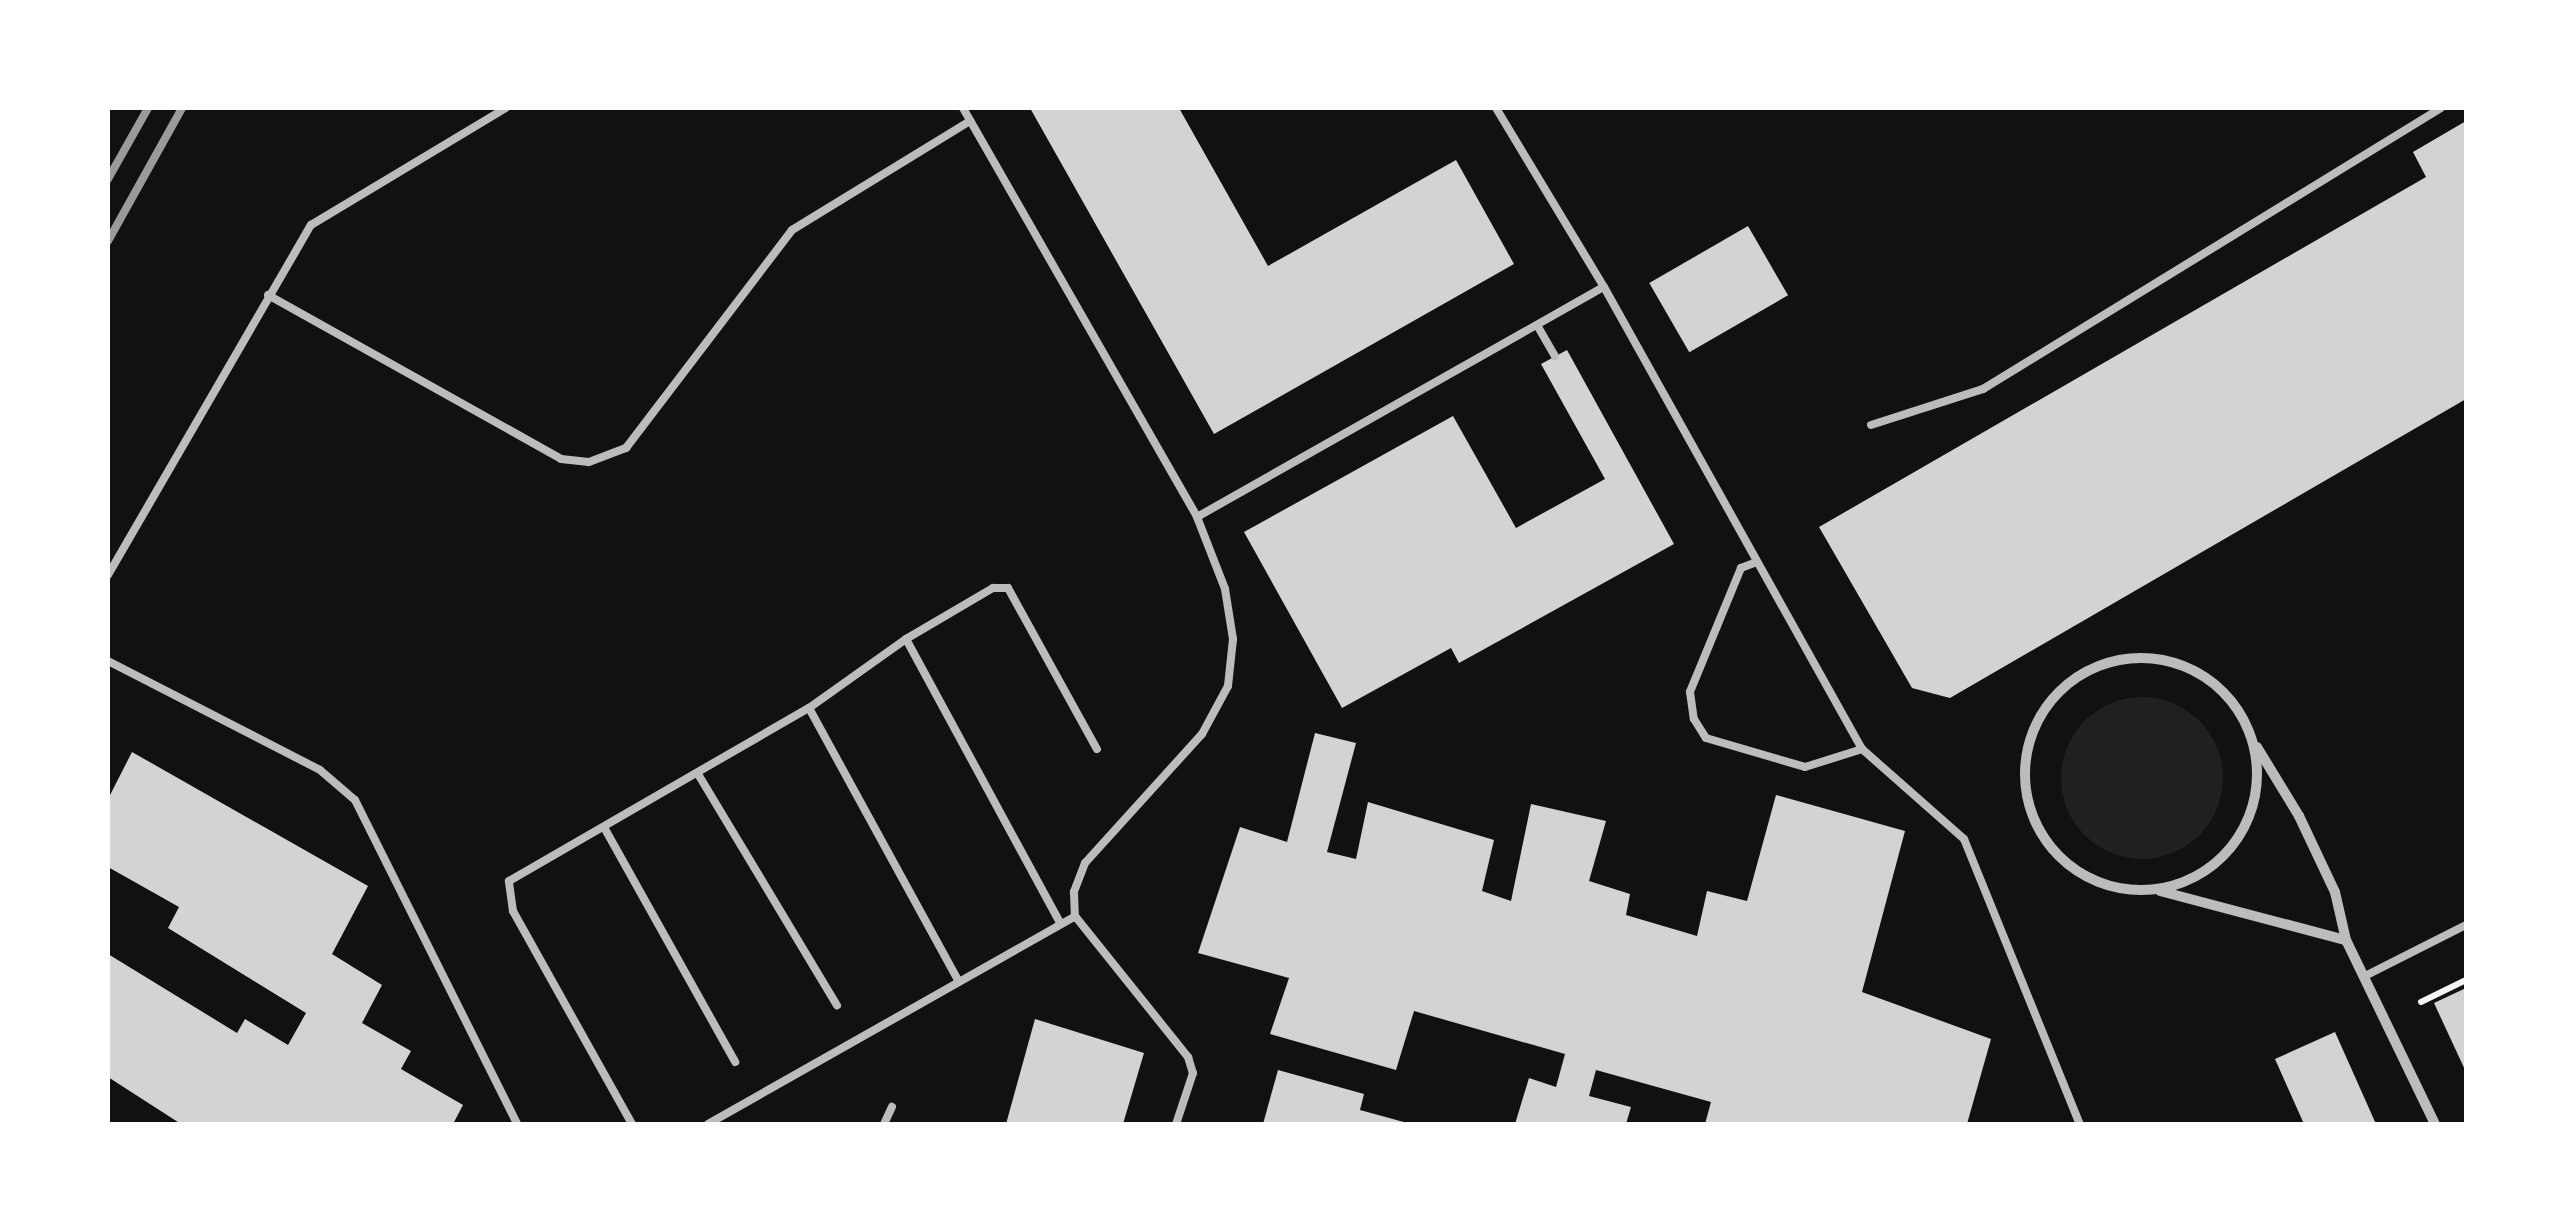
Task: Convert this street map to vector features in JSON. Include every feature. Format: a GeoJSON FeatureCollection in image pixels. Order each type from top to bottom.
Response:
{"type":"FeatureCollection","features":[{"type":"Feature","properties":{"kind":"street"},"geometry":{"type":"LineString","coordinates":[[2346,940],[2160,891],[2122,890],[2085,878],[2056,854],[2034,822],[2025,785],[2027,747],[2042,712],[2068,683],[2101,664],[2138,657],[2176,662],[2210,679],[2237,706],[2328,876],[2346,940],[2435,1124]]}},
{"type":"Feature","properties":{"kind":"street"},"geometry":{"type":"LineString","coordinates":[[2160,891],[2197,878],[2228,853],[2250,820],[2258,780],[2254,741]]}},
{"type":"Feature","properties":{"kind":"lane"},"geometry":{"type":"LineString","coordinates":[[108,575],[311,225],[506,108]]}},
{"type":"Feature","properties":{"kind":"lane"},"geometry":{"type":"LineString","coordinates":[[963,108],[1197,517],[1225,589],[1234,639],[1228,686],[1202,734],[1084,863],[1074,892],[1075,916],[1188,1057],[1193,1072],[1176,1124]]}},
{"type":"Feature","properties":{"kind":"lane"},"geometry":{"type":"LineString","coordinates":[[1496,108],[1604,287],[1862,750],[1964,839],[2080,1124]]}},
{"type":"Feature","properties":{"kind":"lane"},"geometry":{"type":"LineString","coordinates":[[1871,424],[1983,389],[2441,108]]}},
{"type":"Feature","properties":{"kind":"lane"},"geometry":{"type":"LineString","coordinates":[[268,294],[562,458],[589,462],[626,448],[792,230],[970,121]]}},
{"type":"Feature","properties":{"kind":"lane"},"geometry":{"type":"LineString","coordinates":[[1197,517],[1604,287]]}},
{"type":"Feature","properties":{"kind":"lane"},"geometry":{"type":"LineString","coordinates":[[1537,325],[1555,356]]}},
{"type":"Feature","properties":{"kind":"lane"},"geometry":{"type":"LineString","coordinates":[[1754,562],[1742,568],[1690,692],[1694,719],[1706,738],[1805,767],[1862,750]]}},
{"type":"Feature","properties":{"kind":"lane"},"geometry":{"type":"LineString","coordinates":[[632,1124],[514,911],[508,881],[605,829],[808,708],[906,639],[993,588],[1008,588],[1097,749]]}},
{"type":"Feature","properties":{"kind":"lane"},"geometry":{"type":"LineString","coordinates":[[906,639],[1062,924]]}},
{"type":"Feature","properties":{"kind":"lane"},"geometry":{"type":"LineString","coordinates":[[108,661],[320,770],[354,800],[517,1124]]}},
{"type":"Feature","properties":{"kind":"lane"},"geometry":{"type":"LineString","coordinates":[[808,708],[959,982]]}},
{"type":"Feature","properties":{"kind":"lane"},"geometry":{"type":"LineString","coordinates":[[698,774],[837,1006]]}},
{"type":"Feature","properties":{"kind":"lane"},"geometry":{"type":"LineString","coordinates":[[605,829],[734,1062]]}},
{"type":"Feature","properties":{"kind":"lane"},"geometry":{"type":"LineString","coordinates":[[708,1124],[1075,916]]}},
{"type":"Feature","properties":{"kind":"lane"},"geometry":{"type":"LineString","coordinates":[[2365,976],[2466,926]]}},
{"type":"Feature","properties":{"kind":"lane"},"geometry":{"type":"LineString","coordinates":[[884,1124],[892,1107]]}},
{"type":"Feature","properties":{"kind":"path"},"geometry":{"type":"LineString","coordinates":[[2421,1002],[2466,980]]}},
{"type":"Feature","properties":{"kind":"shaded area"},"geometry":{"type":"Polygon","coordinates":[[[2142,697],[2173,703],[2199,721],[2217,747],[2223,778],[2217,809],[2199,835],[2173,853],[2142,859],[2111,853],[2085,835],[2067,809],[2061,778],[2067,747],[2085,721],[2111,703],[2142,697]]]}},
{"type":"Feature","properties":{"kind":"building"},"geometry":{"type":"Polygon","coordinates":[[[1030,108],[1179,108],[1268,266],[1456,160],[1514,264],[1214,434],[1030,108]]]}},
{"type":"Feature","properties":{"kind":"building"},"geometry":{"type":"Polygon","coordinates":[[[2466,121],[2466,399],[1950,698],[1912,688],[1819,527],[2426,177],[2413,152],[2466,121]]]}},
{"type":"Feature","properties":{"kind":"building"},"geometry":{"type":"Polygon","coordinates":[[[1748,226],[1788,295],[1689,352],[1649,283],[1748,226]]]}},
{"type":"Feature","properties":{"kind":"building"},"geometry":{"type":"Polygon","coordinates":[[[1567,350],[1674,544],[1459,663],[1451,648],[1342,708],[1244,532],[1453,416],[1516,528],[1605,479],[1541,364],[1567,350]]]}},
{"type":"Feature","properties":{"kind":"building"},"geometry":{"type":"Polygon","coordinates":[[[1315,733],[1356,743],[1327,852],[1356,859],[1368,802],[1494,840],[1482,891],[1511,901],[1531,804],[1606,821],[1589,881],[1630,894],[1626,915],[1697,936],[1707,891],[1747,901],[1776,795],[1905,831],[1862,992],[1991,1039],[1967,1124],[1705,1124],[1711,1102],[1596,1070],[1589,1096],[1631,1107],[1626,1124],[1515,1124],[1529,1078],[1556,1087],[1565,1054],[1414,1011],[1396,1070],[1270,1034],[1289,978],[1198,953],[1240,827],[1287,842],[1315,733]]]}},
{"type":"Feature","properties":{"kind":"building"},"geometry":{"type":"Polygon","coordinates":[[[132,752],[368,886],[332,954],[382,985],[362,1023],[411,1051],[401,1069],[463,1105],[453,1124],[181,1124],[108,1077],[108,954],[237,1033],[245,1019],[288,1045],[306,1013],[168,928],[179,907],[108,867],[108,799],[132,752]]]}},
{"type":"Feature","properties":{"kind":"building"},"geometry":{"type":"Polygon","coordinates":[[[2466,988],[2466,1072],[2434,1003],[2466,988]]]}},
{"type":"Feature","properties":{"kind":"building"},"geometry":{"type":"Polygon","coordinates":[[[1035,1019],[1144,1053],[1123,1124],[1006,1124],[1035,1019]]]}},
{"type":"Feature","properties":{"kind":"building"},"geometry":{"type":"Polygon","coordinates":[[[2335,1032],[2376,1124],[2304,1124],[2275,1059],[2335,1032]]]}},
{"type":"Feature","properties":{"kind":"building"},"geometry":{"type":"Polygon","coordinates":[[[1278,1070],[1364,1094],[1360,1110],[1411,1124],[1263,1124],[1278,1070]]]}},
{"type":"Feature","properties":{"kind":"railway"},"geometry":{"type":"LineString","coordinates":[[108,179],[148,108]]}},
{"type":"Feature","properties":{"kind":"railway"},"geometry":{"type":"LineString","coordinates":[[108,241],[182,108]]}}]}
